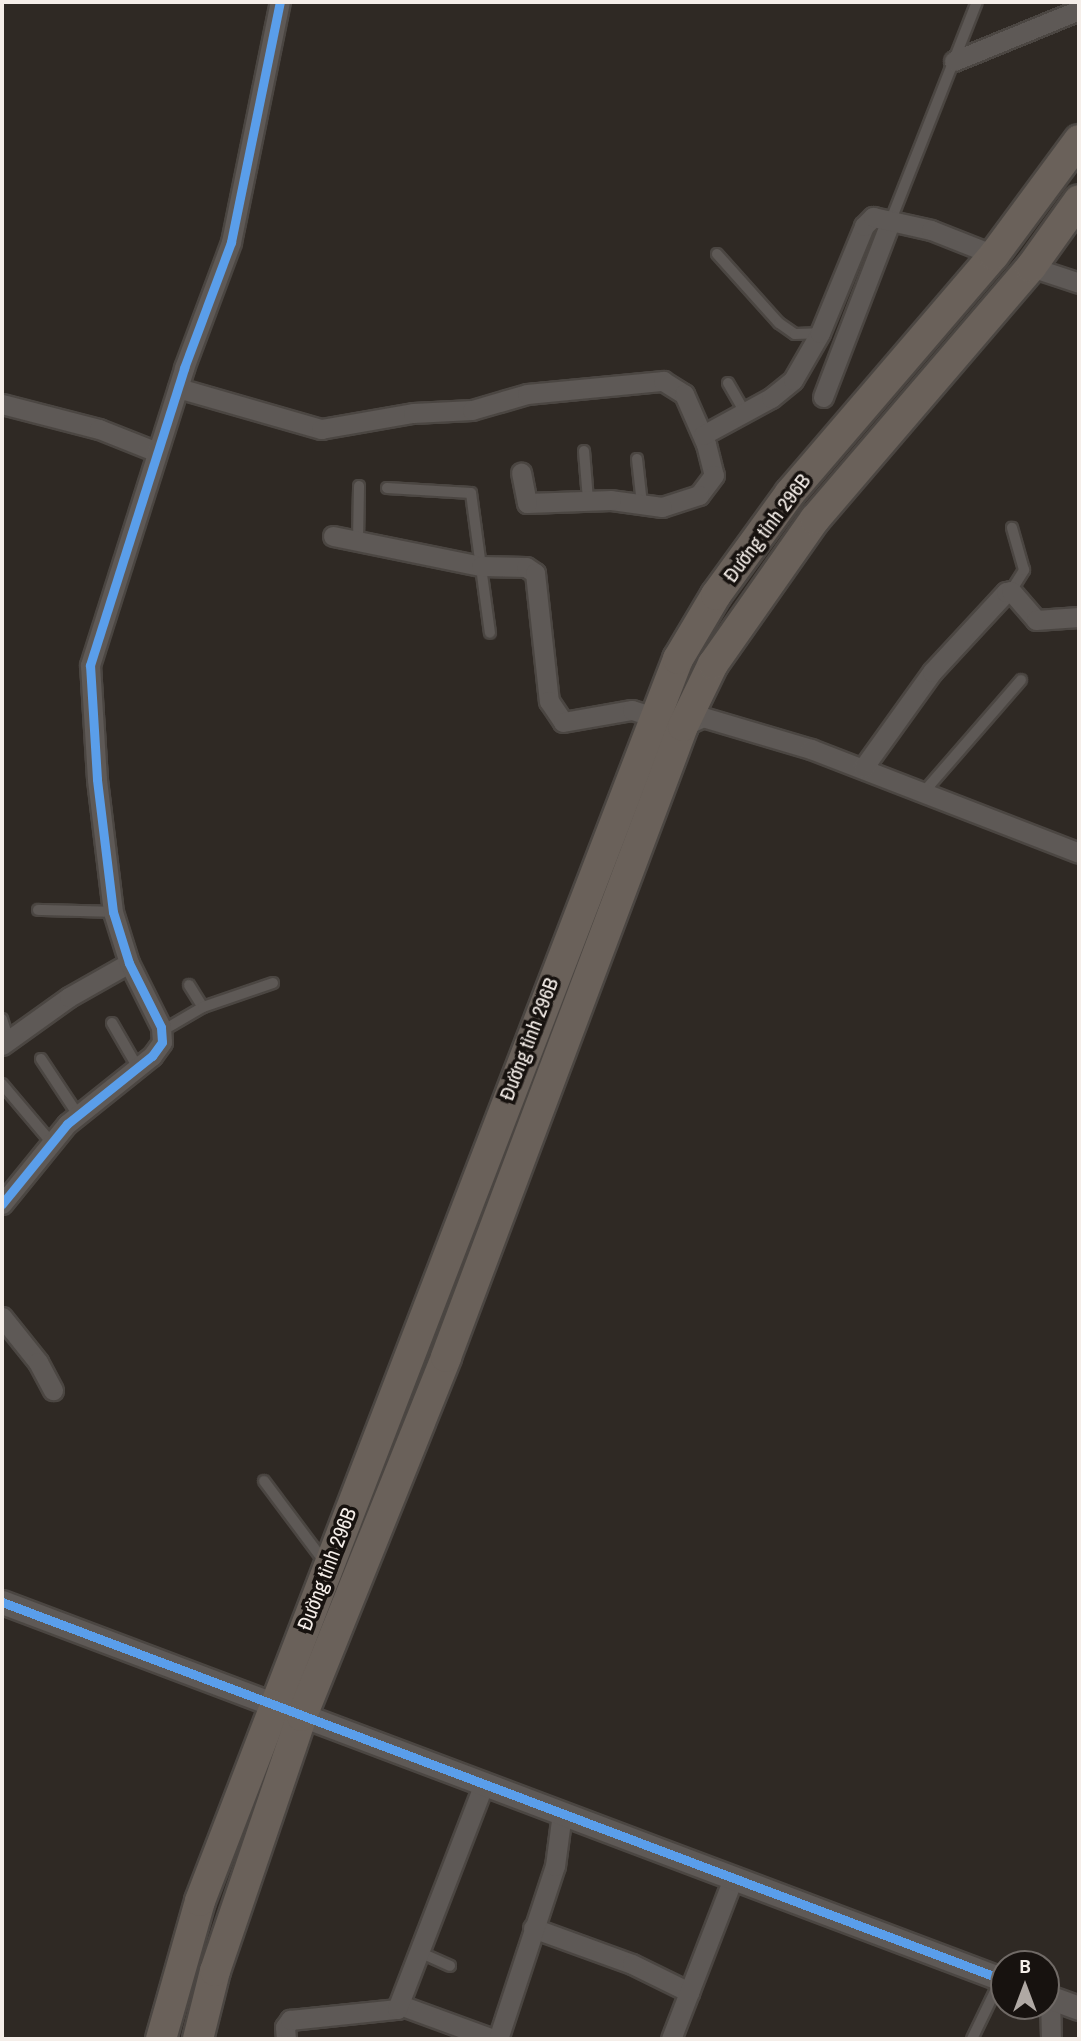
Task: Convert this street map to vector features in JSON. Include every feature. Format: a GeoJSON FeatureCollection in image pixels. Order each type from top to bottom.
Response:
{"type":"FeatureCollection","features":[{"type":"Feature","properties":{"kind":"main road","name":"Đường tỉnh 296B"},"geometry":{"type":"LineString","coordinates":[[198,2039],[328,1567],[655,715],[703,616],[790,493],[994,255],[1079,139]]}},
{"type":"Feature","properties":{"kind":"main road","name":"Đường tỉnh 296B"},"geometry":{"type":"LineString","coordinates":[[161,2039],[200,1901],[289,1710],[446,1357],[683,726],[735,629],[815,519],[1031,267],[1079,200]]}},
{"type":"Feature","properties":{"kind":"street"},"geometry":{"type":"LineString","coordinates":[[2,1204],[51,1142],[78,1115],[138,1068],[162,1042],[162,1032],[129,963],[113,912],[97,779],[90,665],[178,388],[232,242],[280,2]]}},
{"type":"Feature","properties":{"kind":"street"},"geometry":{"type":"LineString","coordinates":[[954,61],[1079,10]]}},
{"type":"Feature","properties":{"kind":"street"},"geometry":{"type":"LineString","coordinates":[[703,435],[745,412],[793,380],[820,333],[864,226],[873,217],[891,220],[994,255]]}},
{"type":"Feature","properties":{"kind":"street"},"geometry":{"type":"LineString","coordinates":[[823,397],[891,220]]}},
{"type":"Feature","properties":{"kind":"street"},"geometry":{"type":"LineString","coordinates":[[1031,267],[1079,283]]}},
{"type":"Feature","properties":{"kind":"street"},"geometry":{"type":"LineString","coordinates":[[178,388],[321,429],[413,413],[472,410],[527,394],[663,381],[684,394],[703,435],[713,469],[712,483],[699,495],[674,504],[642,505],[588,499],[527,503],[521,473]]}},
{"type":"Feature","properties":{"kind":"street"},"geometry":{"type":"LineString","coordinates":[[2,404],[99,429],[157,452]]}},
{"type":"Feature","properties":{"kind":"street"},"geometry":{"type":"LineString","coordinates":[[333,536],[481,566],[526,567],[539,579],[549,701],[563,722],[632,710],[655,715],[683,726],[703,717],[863,768],[922,794],[1079,853]]}},
{"type":"Feature","properties":{"kind":"street"},"geometry":{"type":"LineString","coordinates":[[863,768],[932,672],[1011,591],[1031,618],[1079,617]]}},
{"type":"Feature","properties":{"kind":"street"},"geometry":{"type":"LineString","coordinates":[[5,1043],[69,997],[129,963]]}},
{"type":"Feature","properties":{"kind":"street"},"geometry":{"type":"LineString","coordinates":[[2,1317],[38,1362],[53,1390]]}},
{"type":"Feature","properties":{"kind":"street"},"geometry":{"type":"LineString","coordinates":[[2,1602],[990,1974]]}},
{"type":"Feature","properties":{"kind":"street"},"geometry":{"type":"LineString","coordinates":[[286,2039],[285,2027],[290,2020],[394,2010],[400,2005],[484,1784]]}},
{"type":"Feature","properties":{"kind":"street"},"geometry":{"type":"LineString","coordinates":[[400,2005],[495,2039],[555,1866],[562,1813]]}},
{"type":"Feature","properties":{"kind":"street"},"geometry":{"type":"LineString","coordinates":[[671,2039],[733,1878]]}},
{"type":"Feature","properties":{"kind":"street"},"geometry":{"type":"LineString","coordinates":[[533,1928],[632,1964],[689,1992]]}},
{"type":"Feature","properties":{"kind":"street"},"geometry":{"type":"LineString","coordinates":[[1060,2001],[1079,2008]]}},
{"type":"Feature","properties":{"kind":"street"},"geometry":{"type":"LineString","coordinates":[[1050,2020],[1051,2039]]}},
{"type":"Feature","properties":{"kind":"lane"},"geometry":{"type":"LineString","coordinates":[[891,220],[977,2]]}},
{"type":"Feature","properties":{"kind":"lane"},"geometry":{"type":"LineString","coordinates":[[717,254],[779,323],[795,334],[820,333]]}},
{"type":"Feature","properties":{"kind":"lane"},"geometry":{"type":"LineString","coordinates":[[728,383],[745,412]]}},
{"type":"Feature","properties":{"kind":"lane"},"geometry":{"type":"LineString","coordinates":[[584,451],[588,499]]}},
{"type":"Feature","properties":{"kind":"lane"},"geometry":{"type":"LineString","coordinates":[[637,459],[642,505]]}},
{"type":"Feature","properties":{"kind":"lane"},"geometry":{"type":"LineString","coordinates":[[358,540],[359,486]]}},
{"type":"Feature","properties":{"kind":"lane"},"geometry":{"type":"LineString","coordinates":[[387,488],[471,493],[490,633]]}},
{"type":"Feature","properties":{"kind":"lane"},"geometry":{"type":"LineString","coordinates":[[1011,591],[1024,570],[1012,528]]}},
{"type":"Feature","properties":{"kind":"lane"},"geometry":{"type":"LineString","coordinates":[[922,794],[1021,680]]}},
{"type":"Feature","properties":{"kind":"lane"},"geometry":{"type":"LineString","coordinates":[[38,910],[113,912]]}},
{"type":"Feature","properties":{"kind":"lane"},"geometry":{"type":"LineString","coordinates":[[162,1032],[203,1007],[273,983]]}},
{"type":"Feature","properties":{"kind":"lane"},"geometry":{"type":"LineString","coordinates":[[190,985],[203,1007]]}},
{"type":"Feature","properties":{"kind":"lane"},"geometry":{"type":"LineString","coordinates":[[2,1019],[5,1043]]}},
{"type":"Feature","properties":{"kind":"lane"},"geometry":{"type":"LineString","coordinates":[[112,1023],[138,1068]]}},
{"type":"Feature","properties":{"kind":"lane"},"geometry":{"type":"LineString","coordinates":[[41,1059],[78,1115]]}},
{"type":"Feature","properties":{"kind":"lane"},"geometry":{"type":"LineString","coordinates":[[2,1084],[51,1142]]}},
{"type":"Feature","properties":{"kind":"lane"},"geometry":{"type":"LineString","coordinates":[[264,1481],[328,1567]]}},
{"type":"Feature","properties":{"kind":"lane"},"geometry":{"type":"LineString","coordinates":[[419,1952],[450,1966]]}},
{"type":"Feature","properties":{"kind":"lane"},"geometry":{"type":"LineString","coordinates":[[972,2039],[990,2003]]}},
{"type":"Feature","properties":{"kind":"cycle path"},"geometry":{"type":"LineString","coordinates":[[2,1204],[67,1124],[152,1056],[162,1042],[161,1027],[129,963],[113,912],[97,779],[90,665],[184,368],[231,242],[280,2]]}},
{"type":"Feature","properties":{"kind":"cycle path"},"geometry":{"type":"LineString","coordinates":[[2,1602],[990,1975]]}}]}
